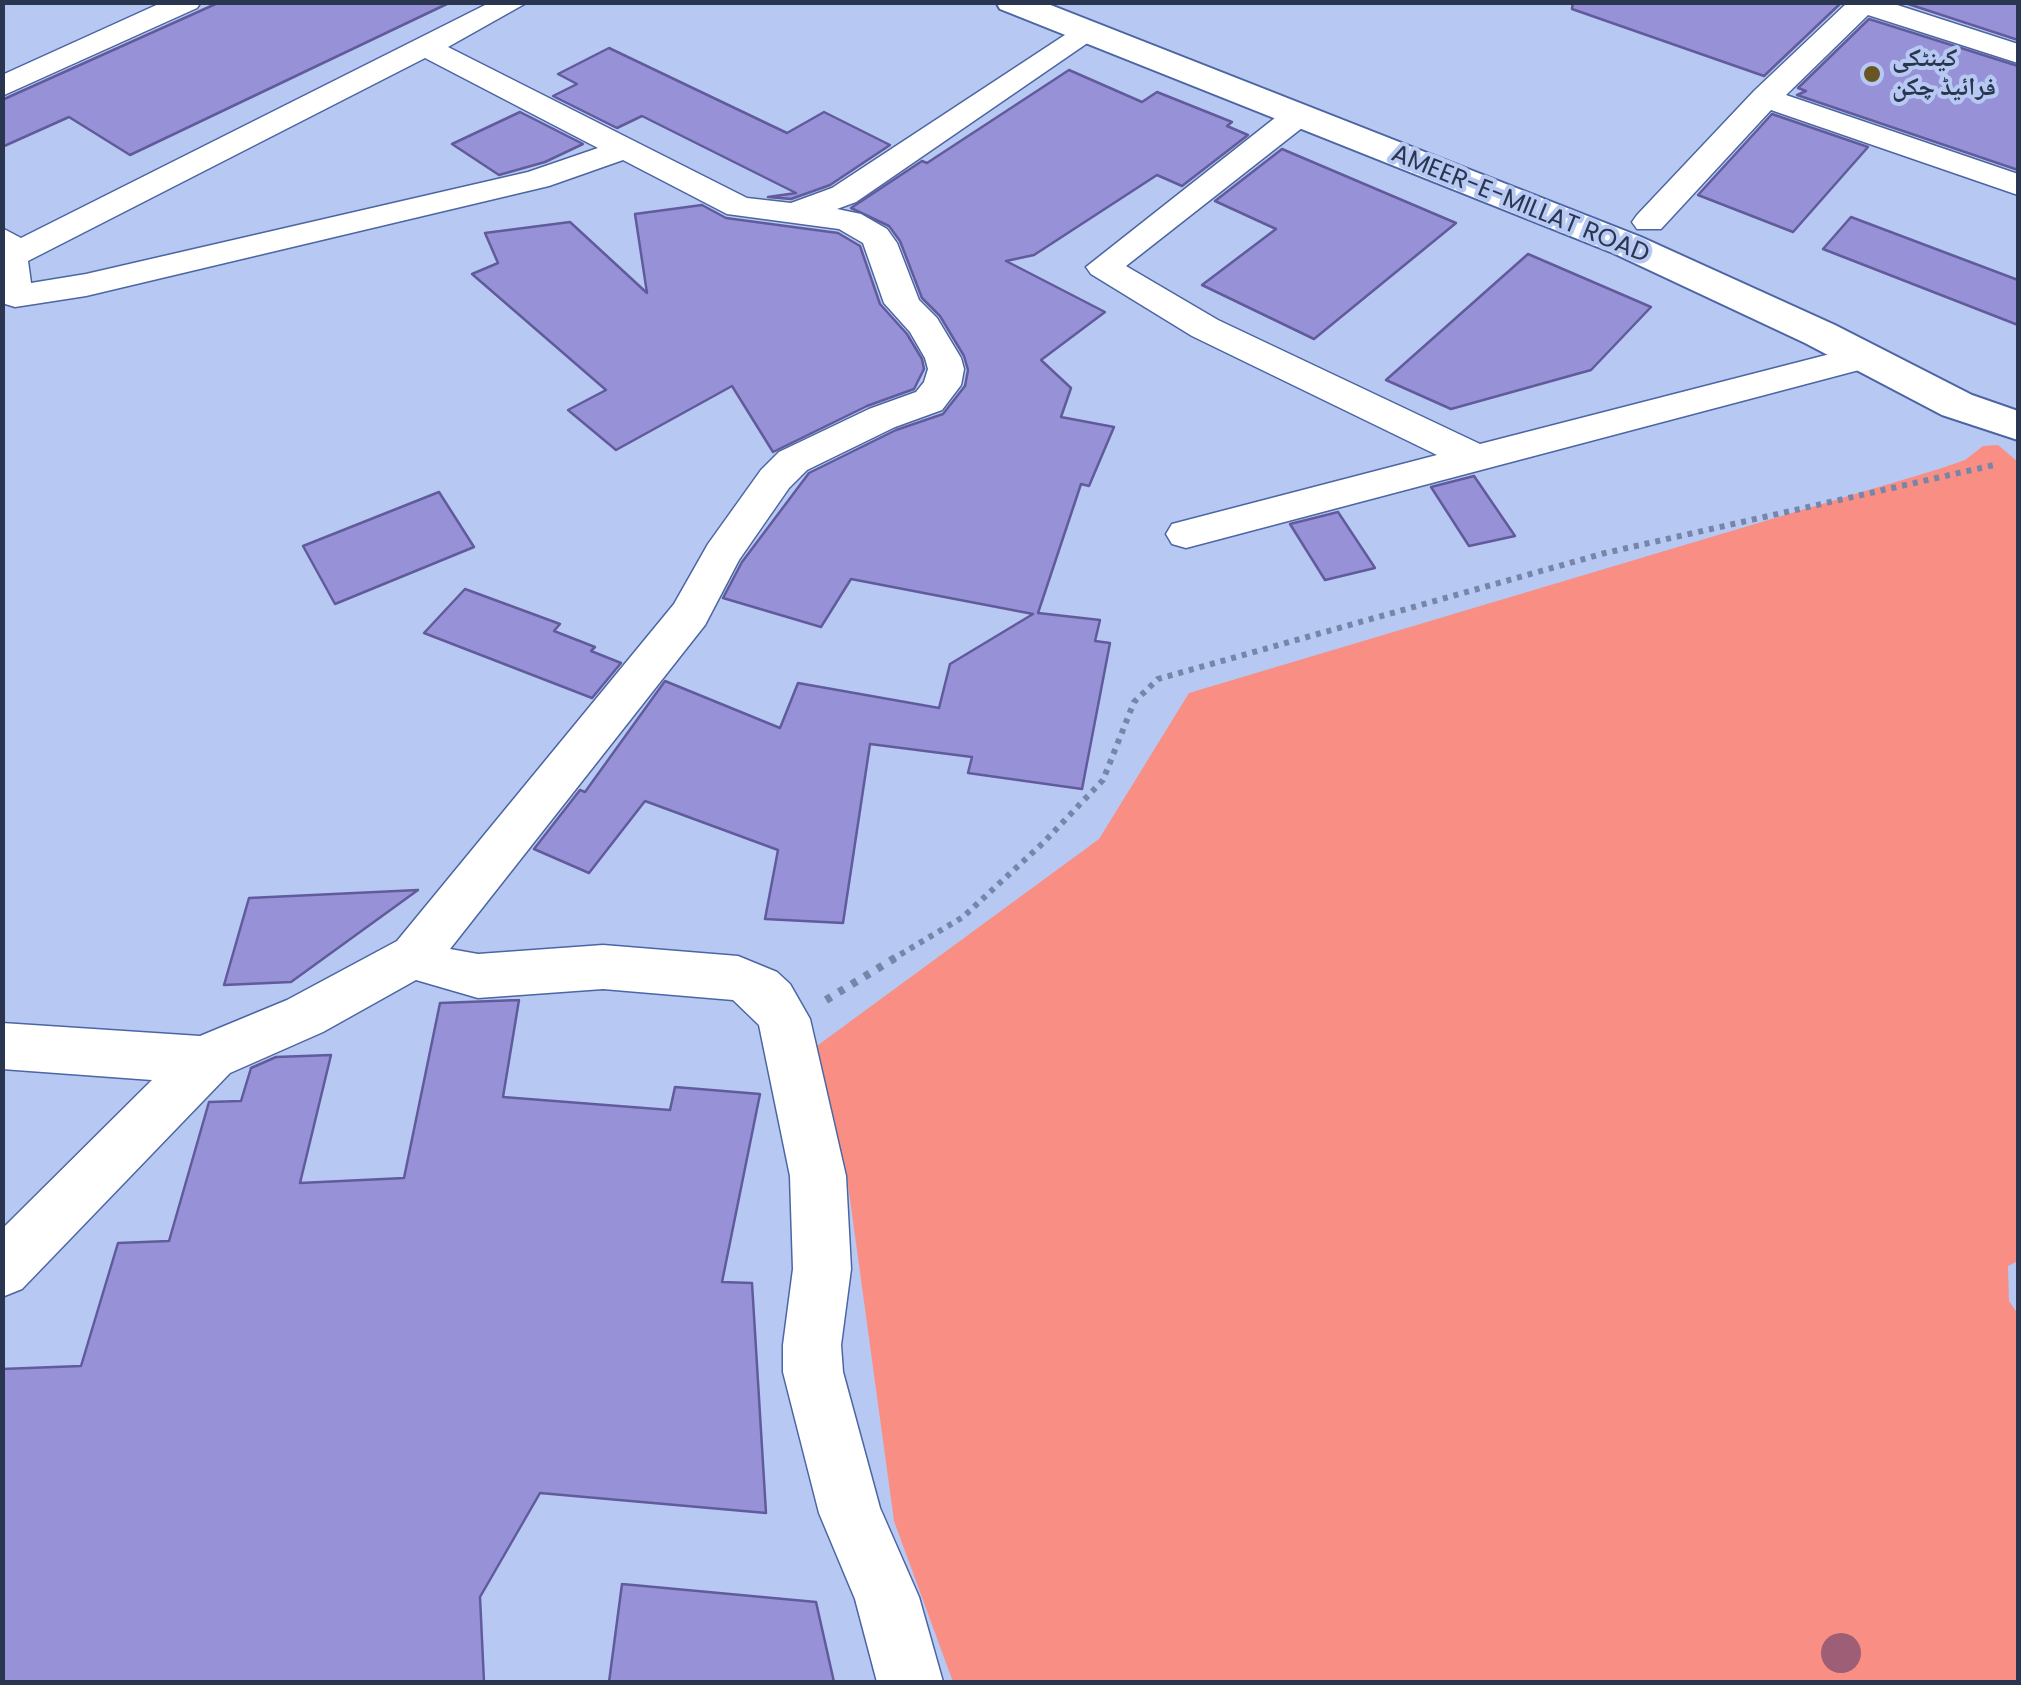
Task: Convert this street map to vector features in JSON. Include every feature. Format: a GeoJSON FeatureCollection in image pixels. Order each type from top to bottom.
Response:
{"type":"FeatureCollection","features":[{"type":"Feature","properties":{"kind":"main road","name":"AMEER-E-MILLAT ROAD"},"geometry":{"type":"LineString","coordinates":[[1012,2],[1095,18],[1638,233],[1957,405],[2018,426]]}},
{"type":"Feature","properties":{"kind":"main road","name":"AMEER-E-MILLAT ROAD"},"geometry":{"type":"LineString","coordinates":[[1095,18],[1296,117],[1638,233]]}},
{"type":"Feature","properties":{"kind":"main road"},"geometry":{"type":"LineString","coordinates":[[1638,233],[1858,312],[2018,396]]}},
{"type":"Feature","properties":{"kind":"street"},"geometry":{"type":"LineString","coordinates":[[2,87],[126,17],[187,2]]}},
{"type":"Feature","properties":{"kind":"street"},"geometry":{"type":"LineString","coordinates":[[514,2],[6,247],[15,296],[86,285],[538,179],[628,148]]}},
{"type":"Feature","properties":{"kind":"street"},"geometry":{"type":"LineString","coordinates":[[1638,233],[1765,98],[1865,3],[2018,54]]}},
{"type":"Feature","properties":{"kind":"street"},"geometry":{"type":"LineString","coordinates":[[797,212],[844,194],[1095,18]]}},
{"type":"Feature","properties":{"kind":"street"},"geometry":{"type":"LineString","coordinates":[[2,1046],[203,1060],[305,1016],[416,956],[690,614],[722,554],[776,479],[794,461],[929,400],[942,384],[946,369],[943,358],[924,326],[902,303],[885,250],[876,236],[849,221],[739,207],[424,46]]}},
{"type":"Feature","properties":{"kind":"street"},"geometry":{"type":"LineString","coordinates":[[1765,98],[2018,185]]}},
{"type":"Feature","properties":{"kind":"street"},"geometry":{"type":"LineString","coordinates":[[1296,117],[1103,267],[1205,328],[1475,458]]}},
{"type":"Feature","properties":{"kind":"street"},"geometry":{"type":"LineString","coordinates":[[1186,534],[1865,356]]}},
{"type":"Feature","properties":{"kind":"street"},"geometry":{"type":"LineString","coordinates":[[416,956],[442,969],[478,976],[603,967],[738,978],[759,988],[784,1019],[818,1176],[822,1268],[812,1345],[813,1372],[850,1513],[887,1597],[910,1682]]}},
{"type":"Feature","properties":{"kind":"street"},"geometry":{"type":"LineString","coordinates":[[2,1269],[213,1055]]}},
{"type":"Feature","properties":{"kind":"path"},"geometry":{"type":"LineString","coordinates":[[784,1019],[843,992],[963,916],[1091,795],[1103,780],[1134,702],[1158,679],[1604,553],[1991,464],[2005,466]]}},
{"type":"Feature","properties":{"kind":"shaded area"},"geometry":{"type":"Polygon","coordinates":[[[1998,445],[2018,462],[2018,1261],[2008,1266],[2009,1301],[2018,1314],[2018,1682],[953,1682],[894,1521],[846,1170],[814,1048],[1099,839],[1189,693],[1939,469],[1965,460],[1983,446],[1998,445]]]}},
{"type":"Feature","properties":{"kind":"building"},"geometry":{"type":"Polygon","coordinates":[[[220,2],[451,2],[130,155],[69,117],[2,147],[2,100],[220,2]]]}},
{"type":"Feature","properties":{"kind":"building"},"geometry":{"type":"Polygon","coordinates":[[[1573,2],[1842,2],[1764,76],[1572,9],[1573,2]]]}},
{"type":"Feature","properties":{"kind":"building"},"geometry":{"type":"Polygon","coordinates":[[[1902,2],[2018,2],[2018,40],[1902,2]]]}},
{"type":"Feature","properties":{"kind":"building"},"geometry":{"type":"Polygon","coordinates":[[[1869,19],[2018,66],[2018,170],[1797,95],[1806,91],[1798,88],[1869,19]]]}},
{"type":"Feature","properties":{"kind":"building"},"geometry":{"type":"Polygon","coordinates":[[[609,48],[787,133],[824,112],[890,145],[830,185],[791,199],[768,197],[796,193],[642,116],[617,128],[553,96],[577,84],[558,74],[609,48]]]}},
{"type":"Feature","properties":{"kind":"building"},"geometry":{"type":"Polygon","coordinates":[[[1069,70],[1142,102],[1157,92],[1232,122],[1227,126],[1248,135],[1182,186],[1157,175],[1034,255],[1006,261],[1105,312],[1041,360],[1071,388],[1061,417],[1114,427],[1089,486],[1081,484],[1038,613],[1100,620],[1095,641],[1110,643],[1082,789],[968,773],[972,757],[870,744],[843,923],[765,919],[778,850],[645,801],[589,873],[534,849],[580,790],[585,792],[665,681],[780,728],[798,683],[939,708],[950,664],[1033,614],[851,579],[821,627],[723,598],[742,562],[809,473],[896,430],[943,414],[965,386],[968,370],[964,356],[940,316],[922,298],[900,241],[889,226],[851,208],[1069,70]]]}},
{"type":"Feature","properties":{"kind":"building"},"geometry":{"type":"Polygon","coordinates":[[[520,112],[583,144],[545,162],[499,175],[452,144],[520,112]]]}},
{"type":"Feature","properties":{"kind":"building"},"geometry":{"type":"Polygon","coordinates":[[[1772,114],[1868,147],[1793,232],[1698,195],[1772,114]]]}},
{"type":"Feature","properties":{"kind":"building"},"geometry":{"type":"Polygon","coordinates":[[[1282,149],[1456,223],[1314,339],[1202,285],[1276,229],[1215,201],[1282,149]]]}},
{"type":"Feature","properties":{"kind":"building"},"geometry":{"type":"Polygon","coordinates":[[[702,205],[726,218],[838,233],[860,246],[880,304],[907,334],[922,359],[924,369],[914,389],[867,406],[773,452],[732,386],[616,450],[568,410],[606,390],[472,274],[498,263],[485,233],[570,222],[647,293],[635,214],[702,205]]]}},
{"type":"Feature","properties":{"kind":"building"},"geometry":{"type":"Polygon","coordinates":[[[1851,217],[2018,280],[2018,325],[1823,249],[1851,217]]]}},
{"type":"Feature","properties":{"kind":"building"},"geometry":{"type":"Polygon","coordinates":[[[1528,254],[1651,307],[1591,370],[1451,409],[1386,380],[1528,254]]]}},
{"type":"Feature","properties":{"kind":"building"},"geometry":{"type":"Polygon","coordinates":[[[1474,476],[1515,536],[1469,546],[1431,487],[1474,476]]]}},
{"type":"Feature","properties":{"kind":"building"},"geometry":{"type":"Polygon","coordinates":[[[439,492],[474,547],[335,604],[303,546],[439,492]]]}},
{"type":"Feature","properties":{"kind":"building"},"geometry":{"type":"Polygon","coordinates":[[[1338,512],[1375,568],[1325,580],[1290,524],[1338,512]]]}},
{"type":"Feature","properties":{"kind":"building"},"geometry":{"type":"Polygon","coordinates":[[[465,589],[560,624],[554,631],[595,647],[591,651],[621,663],[592,698],[424,633],[465,589]]]}},
{"type":"Feature","properties":{"kind":"building"},"geometry":{"type":"Polygon","coordinates":[[[418,890],[291,982],[224,985],[249,898],[418,890]]]}},
{"type":"Feature","properties":{"kind":"building"},"geometry":{"type":"Polygon","coordinates":[[[519,1000],[503,1097],[670,1110],[675,1087],[760,1094],[722,1282],[752,1283],[766,1513],[540,1493],[480,1597],[484,1682],[2,1682],[2,1369],[81,1366],[118,1243],[169,1241],[209,1102],[241,1101],[251,1068],[276,1057],[331,1055],[300,1183],[404,1178],[440,1003],[519,1000]]]}},
{"type":"Feature","properties":{"kind":"building"},"geometry":{"type":"Polygon","coordinates":[[[622,1584],[816,1602],[834,1682],[609,1682],[622,1584]]]}},
{"type":"Feature","properties":{"kind":"place","name":"کینٹکی فرائیڈ چکن"},"geometry":{"type":"Point","coordinates":[1872,74]}}]}
